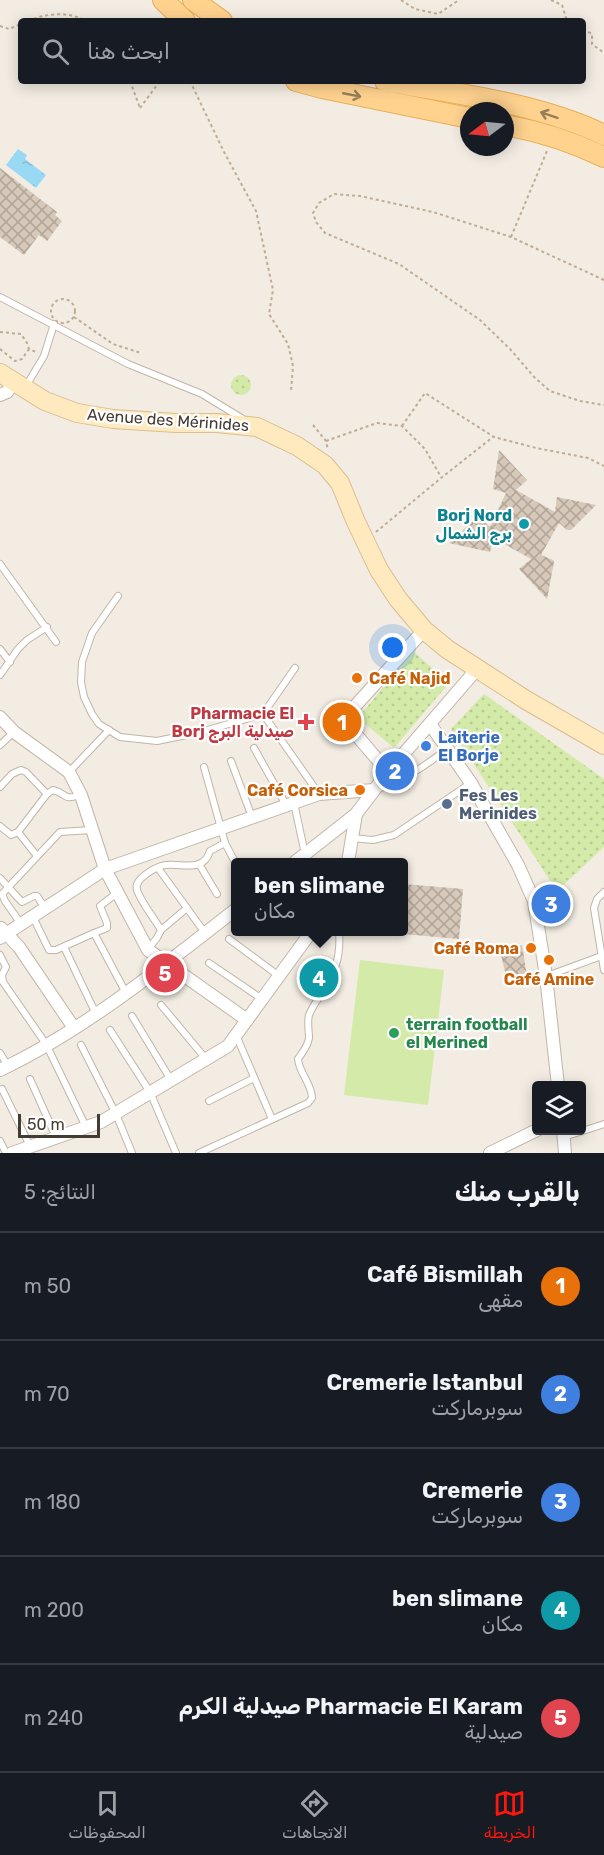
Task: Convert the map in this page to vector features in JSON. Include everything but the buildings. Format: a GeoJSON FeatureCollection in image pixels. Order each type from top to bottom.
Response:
{"type":"FeatureCollection","features":[{"type":"Feature","properties":{"kind":"main road"},"geometry":{"type":"LineString","coordinates":[[163,0],[182,18]]}},
{"type":"Feature","properties":{"kind":"main road"},"geometry":{"type":"LineString","coordinates":[[193,0],[218,18]]}},
{"type":"Feature","properties":{"kind":"main road"},"geometry":{"type":"LineString","coordinates":[[307,84],[460,116]]}},
{"type":"Feature","properties":{"kind":"main road"},"geometry":{"type":"LineString","coordinates":[[402,84],[518,105],[604,135]]}},
{"type":"Feature","properties":{"kind":"main road"},"geometry":{"type":"LineString","coordinates":[[514,127],[576,144],[604,157]]}},
{"type":"Feature","properties":{"kind":"main road","name":"Avenue des Mérinides"},"geometry":{"type":"LineString","coordinates":[[13,381],[59,407],[77,413],[103,418],[257,427],[297,446],[330,471],[343,487],[365,541],[388,585],[424,630],[477,669],[556,719],[604,745]]}},
{"type":"Feature","properties":{"kind":"street"},"geometry":{"type":"LineString","coordinates":[[0,394],[7,392],[13,381]]}},
{"type":"Feature","properties":{"kind":"street"},"geometry":{"type":"LineString","coordinates":[[388,772],[346,724],[346,715],[424,630]]}},
{"type":"Feature","properties":{"kind":"street"},"geometry":{"type":"LineString","coordinates":[[301,858],[356,814],[388,772],[477,669]]}},
{"type":"Feature","properties":{"kind":"street"},"geometry":{"type":"LineString","coordinates":[[0,717],[14,732],[69,772],[81,795],[105,869],[148,950],[247,1020]]}},
{"type":"Feature","properties":{"kind":"street"},"geometry":{"type":"LineString","coordinates":[[430,724],[471,783],[527,882],[537,919],[546,976],[557,1081]]}},
{"type":"Feature","properties":{"kind":"street"},"geometry":{"type":"LineString","coordinates":[[74,1028],[19,947],[2,932],[21,924],[105,869],[319,794],[374,790]]}},
{"type":"Feature","properties":{"kind":"street"},"geometry":{"type":"LineString","coordinates":[[349,858],[356,814]]}},
{"type":"Feature","properties":{"kind":"street"},"geometry":{"type":"LineString","coordinates":[[4,1068],[96,1015],[127,994],[231,913]]}},
{"type":"Feature","properties":{"kind":"street"},"geometry":{"type":"LineString","coordinates":[[12,1153],[116,1114],[228,1046],[308,936]]}},
{"type":"Feature","properties":{"kind":"street"},"geometry":{"type":"LineString","coordinates":[[490,1153],[532,1133]]}},
{"type":"Feature","properties":{"kind":"street"},"geometry":{"type":"LineString","coordinates":[[563,1135],[565,1153]]}},
{"type":"Feature","properties":{"kind":"lane"},"geometry":{"type":"LineString","coordinates":[[0,297],[128,364],[202,394],[257,427]]}},
{"type":"Feature","properties":{"kind":"lane"},"geometry":{"type":"LineString","coordinates":[[13,381],[44,356],[54,324]]}},
{"type":"Feature","properties":{"kind":"lane"},"geometry":{"type":"LineString","coordinates":[[0,564],[56,642]]}},
{"type":"Feature","properties":{"kind":"lane"},"geometry":{"type":"LineString","coordinates":[[118,596],[92,633],[82,663],[81,682],[84,697],[99,724],[120,737],[158,741],[201,732],[263,714],[295,668]]}},
{"type":"Feature","properties":{"kind":"lane"},"geometry":{"type":"LineString","coordinates":[[0,675],[18,649],[47,627]]}},
{"type":"Feature","properties":{"kind":"lane"},"geometry":{"type":"LineString","coordinates":[[0,649],[10,662]]}},
{"type":"Feature","properties":{"kind":"lane"},"geometry":{"type":"LineString","coordinates":[[263,714],[319,794]]}},
{"type":"Feature","properties":{"kind":"lane"},"geometry":{"type":"LineString","coordinates":[[69,772],[109,730]]}},
{"type":"Feature","properties":{"kind":"lane"},"geometry":{"type":"LineString","coordinates":[[0,745],[14,732]]}},
{"type":"Feature","properties":{"kind":"lane"},"geometry":{"type":"LineString","coordinates":[[254,748],[290,804],[300,858]]}},
{"type":"Feature","properties":{"kind":"lane"},"geometry":{"type":"LineString","coordinates":[[374,790],[422,769],[447,749]]}},
{"type":"Feature","properties":{"kind":"lane"},"geometry":{"type":"LineString","coordinates":[[231,761],[252,817]]}},
{"type":"Feature","properties":{"kind":"lane"},"geometry":{"type":"LineString","coordinates":[[204,767],[225,843],[233,858]]}},
{"type":"Feature","properties":{"kind":"lane"},"geometry":{"type":"LineString","coordinates":[[0,787],[12,774],[21,770],[26,772],[47,794]]}},
{"type":"Feature","properties":{"kind":"lane"},"geometry":{"type":"LineString","coordinates":[[352,838],[373,840],[394,835],[471,783]]}},
{"type":"Feature","properties":{"kind":"lane"},"geometry":{"type":"LineString","coordinates":[[0,826],[11,835],[18,832],[47,794],[56,790],[69,799],[81,795]]}},
{"type":"Feature","properties":{"kind":"lane"},"geometry":{"type":"LineString","coordinates":[[21,924],[2,894],[60,832],[93,830]]}},
{"type":"Feature","properties":{"kind":"lane"},"geometry":{"type":"LineString","coordinates":[[18,832],[37,856]]}},
{"type":"Feature","properties":{"kind":"lane"},"geometry":{"type":"LineString","coordinates":[[160,930],[136,885],[142,878],[158,868],[168,865],[190,867],[199,864],[210,851],[225,843]]}},
{"type":"Feature","properties":{"kind":"lane"},"geometry":{"type":"LineString","coordinates":[[199,864],[217,894]]}},
{"type":"Feature","properties":{"kind":"lane"},"geometry":{"type":"LineString","coordinates":[[158,868],[205,933]]}},
{"type":"Feature","properties":{"kind":"lane"},"geometry":{"type":"LineString","coordinates":[[0,878],[22,902],[34,896],[45,908]]}},
{"type":"Feature","properties":{"kind":"lane"},"geometry":{"type":"LineString","coordinates":[[604,892],[597,899],[594,908],[604,970]]}},
{"type":"Feature","properties":{"kind":"lane"},"geometry":{"type":"LineString","coordinates":[[33,916],[49,950],[56,950],[106,928],[107,923],[100,906],[117,894]]}},
{"type":"Feature","properties":{"kind":"lane"},"geometry":{"type":"LineString","coordinates":[[148,950],[158,938],[160,930],[187,908]]}},
{"type":"Feature","properties":{"kind":"lane"},"geometry":{"type":"LineString","coordinates":[[94,933],[127,994]]}},
{"type":"Feature","properties":{"kind":"lane"},"geometry":{"type":"LineString","coordinates":[[199,1153],[308,1103],[312,1098],[312,1092],[298,1065],[298,1059],[309,1040],[310,1011],[332,976],[338,960],[339,936]]}},
{"type":"Feature","properties":{"kind":"lane"},"geometry":{"type":"LineString","coordinates":[[229,939],[279,976]]}},
{"type":"Feature","properties":{"kind":"lane"},"geometry":{"type":"LineString","coordinates":[[64,947],[96,1015]]}},
{"type":"Feature","properties":{"kind":"lane"},"geometry":{"type":"LineString","coordinates":[[0,955],[6,967],[2,975],[3,982],[45,1044],[86,1127]]}},
{"type":"Feature","properties":{"kind":"lane"},"geometry":{"type":"LineString","coordinates":[[546,976],[603,956]]}},
{"type":"Feature","properties":{"kind":"lane"},"geometry":{"type":"LineString","coordinates":[[209,963],[262,999]]}},
{"type":"Feature","properties":{"kind":"lane"},"geometry":{"type":"LineString","coordinates":[[0,995],[7,989]]}},
{"type":"Feature","properties":{"kind":"lane"},"geometry":{"type":"LineString","coordinates":[[161,1005],[206,1059]]}},
{"type":"Feature","properties":{"kind":"lane"},"geometry":{"type":"LineString","coordinates":[[132,1016],[171,1080]]}},
{"type":"Feature","properties":{"kind":"lane"},"geometry":{"type":"LineString","coordinates":[[110,1030],[150,1092],[176,1153]]}},
{"type":"Feature","properties":{"kind":"lane"},"geometry":{"type":"LineString","coordinates":[[236,1035],[272,1119]]}},
{"type":"Feature","properties":{"kind":"lane"},"geometry":{"type":"LineString","coordinates":[[81,1046],[116,1114],[130,1153]]}},
{"type":"Feature","properties":{"kind":"lane"},"geometry":{"type":"LineString","coordinates":[[0,1053],[4,1068]]}},
{"type":"Feature","properties":{"kind":"lane"},"geometry":{"type":"LineString","coordinates":[[209,1101],[254,1078]]}},
{"type":"Feature","properties":{"kind":"lane"},"geometry":{"type":"LineString","coordinates":[[30,1079],[56,1138]]}},
{"type":"Feature","properties":{"kind":"lane"},"geometry":{"type":"LineString","coordinates":[[2,1089],[30,1147]]}},
{"type":"Feature","properties":{"kind":"lane"},"geometry":{"type":"LineString","coordinates":[[586,1128],[604,1124]]}},
{"type":"Feature","properties":{"kind":"lane"},"geometry":{"type":"LineString","coordinates":[[0,1141],[6,1153]]}},
{"type":"Feature","properties":{"kind":"path"},"geometry":{"type":"LineString","coordinates":[[401,0],[415,9],[438,14],[459,0]]}},
{"type":"Feature","properties":{"kind":"path"},"geometry":{"type":"LineString","coordinates":[[551,0],[562,5]]}},
{"type":"Feature","properties":{"kind":"path"},"geometry":{"type":"LineString","coordinates":[[561,0],[566,18]]}},
{"type":"Feature","properties":{"kind":"path"},"geometry":{"type":"LineString","coordinates":[[38,18],[66,14],[77,18]]}},
{"type":"Feature","properties":{"kind":"path"},"geometry":{"type":"LineString","coordinates":[[0,26],[9,29],[18,25]]}},
{"type":"Feature","properties":{"kind":"path"},"geometry":{"type":"LineString","coordinates":[[586,31],[592,34],[592,44],[604,53]]}},
{"type":"Feature","properties":{"kind":"path"},"geometry":{"type":"LineString","coordinates":[[131,84],[140,108],[158,84]]}},
{"type":"Feature","properties":{"kind":"path"},"geometry":{"type":"LineString","coordinates":[[191,84],[256,211],[273,290],[269,314],[288,344],[293,366],[291,391]]}},
{"type":"Feature","properties":{"kind":"path"},"geometry":{"type":"LineString","coordinates":[[511,237],[552,137]]}},
{"type":"Feature","properties":{"kind":"path"},"geometry":{"type":"LineString","coordinates":[[604,280],[511,237],[433,212],[360,196],[334,194],[319,203],[313,213],[316,222],[325,233],[399,264],[480,320],[550,391],[580,401],[604,405]]}},
{"type":"Feature","properties":{"kind":"path"},"geometry":{"type":"LineString","coordinates":[[53,305],[59,299],[67,299],[74,305],[74,317],[113,344],[141,353]]}},
{"type":"Feature","properties":{"kind":"path"},"geometry":{"type":"LineString","coordinates":[[0,332],[21,334],[28,349],[22,359],[15,361],[0,349]]}},
{"type":"Feature","properties":{"kind":"path"},"geometry":{"type":"LineString","coordinates":[[28,349],[44,356]]}},
{"type":"Feature","properties":{"kind":"path"},"geometry":{"type":"LineString","coordinates":[[402,426],[425,393],[494,437],[588,458],[604,466]]}},
{"type":"Feature","properties":{"kind":"path"},"geometry":{"type":"LineString","coordinates":[[326,441],[377,423],[402,426],[425,449],[441,477]]}},
{"type":"Feature","properties":{"kind":"path"},"geometry":{"type":"LineString","coordinates":[[365,541],[441,477],[494,437]]}},
{"type":"Feature","properties":{"kind":"green space"},"geometry":{"type":"Polygon","coordinates":[[[241,375],[248,378],[251,385],[248,392],[241,395],[234,392],[231,385],[234,378],[241,375]]]}},
{"type":"Feature","properties":{"kind":"green space"},"geometry":{"type":"Polygon","coordinates":[[[413,651],[449,683],[394,748],[358,718],[413,651]]]}},
{"type":"Feature","properties":{"kind":"green space"},"geometry":{"type":"Polygon","coordinates":[[[484,694],[604,779],[604,847],[557,891],[451,729],[484,694]]]}},
{"type":"Feature","properties":{"kind":"green space","name":"terrain football el Merined"},"geometry":{"type":"Polygon","coordinates":[[[360,960],[444,970],[428,1105],[344,1095],[360,960]]]}},
{"type":"Feature","properties":{"kind":"water"},"geometry":{"type":"Polygon","coordinates":[[[18,149],[27,155],[25,159],[46,175],[36,188],[6,165],[18,149]]]}},
{"type":"Feature","properties":{"kind":"place","name":"Borj Nord برج الشمال"},"geometry":{"type":"Point","coordinates":[524,524]}},
{"type":"Feature","properties":{"kind":"place","name":"Café Najid"},"geometry":{"type":"Point","coordinates":[357,678]}},
{"type":"Feature","properties":{"kind":"place","name":"Pharmacie El Borj صيدلية البرج"},"geometry":{"type":"Point","coordinates":[306,722]}},
{"type":"Feature","properties":{"kind":"place","name":"Café Bismillah"},"geometry":{"type":"Point","coordinates":[342,722]}},
{"type":"Feature","properties":{"kind":"place","name":"Laiterie El Borje"},"geometry":{"type":"Point","coordinates":[426,746]}},
{"type":"Feature","properties":{"kind":"place","name":"Cremerie Istanbul"},"geometry":{"type":"Point","coordinates":[395,771]}},
{"type":"Feature","properties":{"kind":"place","name":"Café Corsica"},"geometry":{"type":"Point","coordinates":[360,790]}},
{"type":"Feature","properties":{"kind":"place","name":"Fes Les Merinides"},"geometry":{"type":"Point","coordinates":[447,804]}},
{"type":"Feature","properties":{"kind":"place","name":"Cremerie"},"geometry":{"type":"Point","coordinates":[551,904]}},
{"type":"Feature","properties":{"kind":"place","name":"Café Roma"},"geometry":{"type":"Point","coordinates":[531,948]}},
{"type":"Feature","properties":{"kind":"place","name":"Café Amine"},"geometry":{"type":"Point","coordinates":[549,960]}},
{"type":"Feature","properties":{"kind":"place","name":"Pharmacie El Karam صيدلية الكرم"},"geometry":{"type":"Point","coordinates":[165,973]}},
{"type":"Feature","properties":{"kind":"place","name":"ben slimane"},"geometry":{"type":"Point","coordinates":[319,978]}},
{"type":"Feature","properties":{"kind":"place","name":"terrain football el Merined"},"geometry":{"type":"Point","coordinates":[394,1033]}}]}
